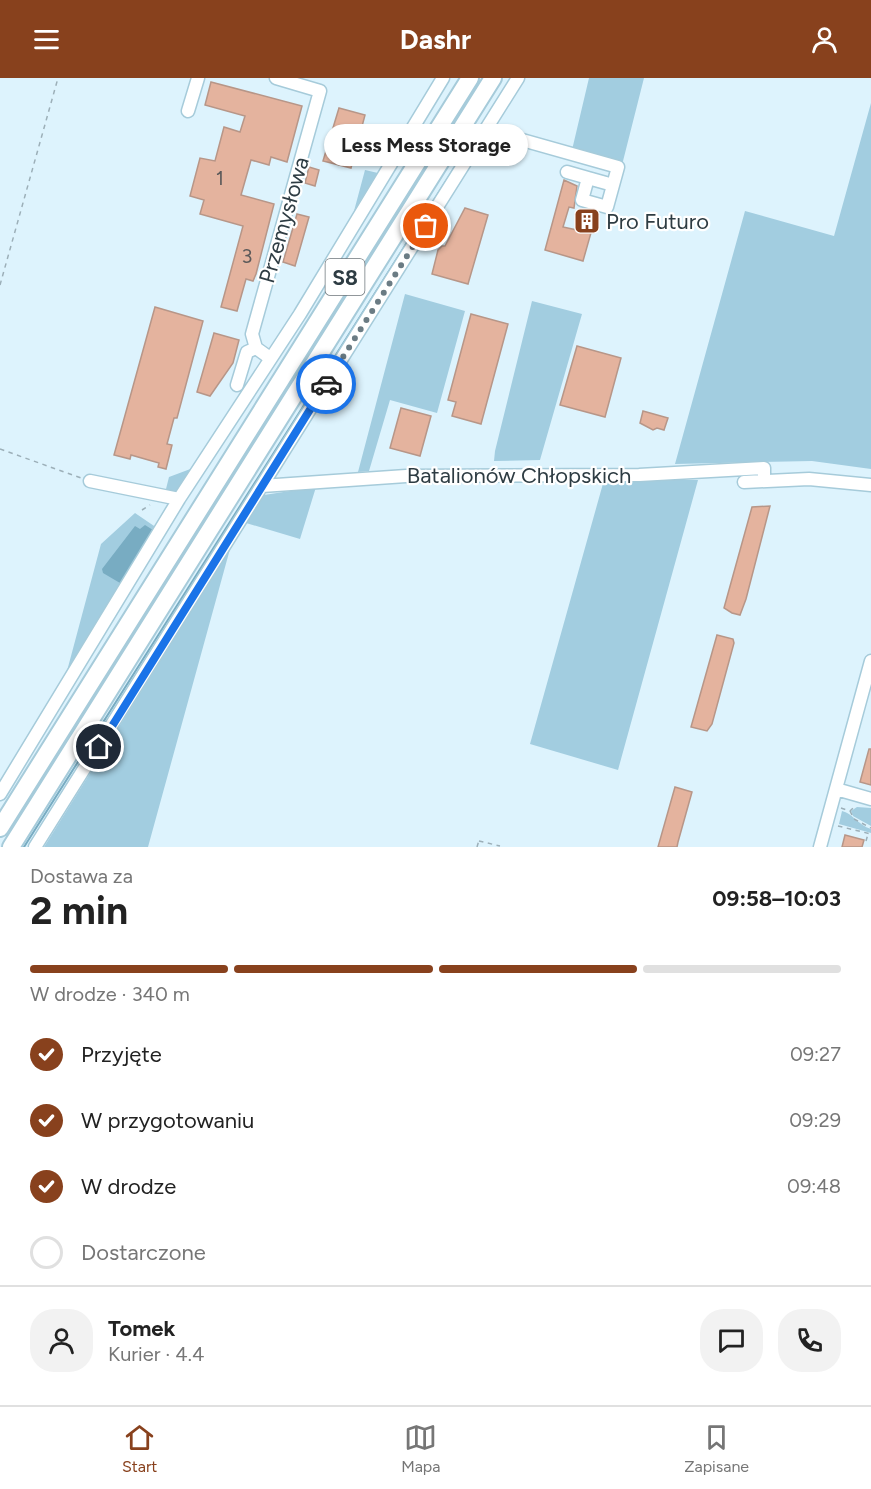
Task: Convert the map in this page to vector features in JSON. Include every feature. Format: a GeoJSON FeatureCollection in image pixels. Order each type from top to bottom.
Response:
{"type":"FeatureCollection","features":[{"type":"Feature","properties":{"kind":"highway","name":"S8"},"geometry":{"type":"LineString","coordinates":[[0,828],[470,78]]}},
{"type":"Feature","properties":{"kind":"highway","name":"S8"},"geometry":{"type":"LineString","coordinates":[[11,847],[493,78]]}},
{"type":"Feature","properties":{"kind":"street"},"geometry":{"type":"LineString","coordinates":[[188,111],[198,78]]}},
{"type":"Feature","properties":{"kind":"street","name":"Przemysłowa"},"geometry":{"type":"LineString","coordinates":[[256,348],[252,334],[320,91],[276,78]]}},
{"type":"Feature","properties":{"kind":"street"},"geometry":{"type":"LineString","coordinates":[[0,794],[179,500],[300,314],[443,78]]}},
{"type":"Feature","properties":{"kind":"street"},"geometry":{"type":"LineString","coordinates":[[35,847],[518,78]]}},
{"type":"Feature","properties":{"kind":"street"},"geometry":{"type":"LineString","coordinates":[[487,130],[618,167],[607,207],[582,200],[588,178]]}},
{"type":"Feature","properties":{"kind":"street"},"geometry":{"type":"LineString","coordinates":[[567,172],[613,185]]}},
{"type":"Feature","properties":{"kind":"street"},"geometry":{"type":"LineString","coordinates":[[237,386],[247,352],[256,348],[270,357]]}},
{"type":"Feature","properties":{"kind":"street","name":"Batalionów Chłopskich"},"geometry":{"type":"LineString","coordinates":[[262,486],[406,476],[639,475],[764,468],[764,481]]}},
{"type":"Feature","properties":{"kind":"street"},"geometry":{"type":"LineString","coordinates":[[744,482],[818,479],[871,484]]}},
{"type":"Feature","properties":{"kind":"street"},"geometry":{"type":"LineString","coordinates":[[90,481],[179,500]]}},
{"type":"Feature","properties":{"kind":"street"},"geometry":{"type":"LineString","coordinates":[[820,847],[871,663]]}},
{"type":"Feature","properties":{"kind":"street"},"geometry":{"type":"LineString","coordinates":[[836,789],[871,799]]}},
{"type":"Feature","properties":{"kind":"path"},"geometry":{"type":"LineString","coordinates":[[0,285],[58,78]]}},
{"type":"Feature","properties":{"kind":"path"},"geometry":{"type":"LineString","coordinates":[[0,449],[90,481]]}},
{"type":"Feature","properties":{"kind":"path"},"geometry":{"type":"LineString","coordinates":[[835,807],[850,811],[854,819],[871,828]]}},
{"type":"Feature","properties":{"kind":"path"},"geometry":{"type":"LineString","coordinates":[[837,825],[870,834],[866,841]]}},
{"type":"Feature","properties":{"kind":"path"},"geometry":{"type":"LineString","coordinates":[[477,847],[479,840],[500,846]]}},
{"type":"Feature","properties":{"kind":"shaded area"},"geometry":{"type":"Polygon","coordinates":[[[589,78],[644,78],[622,165],[572,150],[589,78]]]}},
{"type":"Feature","properties":{"kind":"shaded area"},"geometry":{"type":"Polygon","coordinates":[[[871,103],[871,469],[812,461],[675,464],[745,211],[834,236],[871,103]]]}},
{"type":"Feature","properties":{"kind":"shaded area"},"geometry":{"type":"Polygon","coordinates":[[[365,170],[378,173],[354,211],[365,170]]]}},
{"type":"Feature","properties":{"kind":"shaded area"},"geometry":{"type":"Polygon","coordinates":[[[405,294],[465,311],[437,413],[390,400],[369,471],[358,472],[405,294]]]}},
{"type":"Feature","properties":{"kind":"shaded area"},"geometry":{"type":"Polygon","coordinates":[[[532,301],[582,314],[540,460],[494,461],[495,451],[532,301]]]}},
{"type":"Feature","properties":{"kind":"shaded area"},"geometry":{"type":"Polygon","coordinates":[[[193,468],[177,493],[165,493],[169,477],[193,468]]]}},
{"type":"Feature","properties":{"kind":"shaded area"},"geometry":{"type":"Polygon","coordinates":[[[604,480],[698,480],[618,770],[530,744],[604,480]]]}},
{"type":"Feature","properties":{"kind":"shaded area"},"geometry":{"type":"Polygon","coordinates":[[[316,487],[300,539],[246,523],[264,495],[316,487]]]}},
{"type":"Feature","properties":{"kind":"shaded area"},"geometry":{"type":"Polygon","coordinates":[[[135,513],[157,528],[67,671],[101,544],[135,513]]]}},
{"type":"Feature","properties":{"kind":"shaded area"},"geometry":{"type":"Polygon","coordinates":[[[145,525],[153,530],[120,583],[103,573],[102,569],[135,526],[140,529],[145,525]]]}},
{"type":"Feature","properties":{"kind":"shaded area"},"geometry":{"type":"Polygon","coordinates":[[[230,549],[148,847],[44,847],[230,549]]]}},
{"type":"Feature","properties":{"kind":"shaded area"},"geometry":{"type":"Polygon","coordinates":[[[857,807],[871,808],[871,826],[853,816],[851,811],[857,807]]]}},
{"type":"Feature","properties":{"kind":"shaded area"},"geometry":{"type":"Polygon","coordinates":[[[842,811],[871,829],[871,833],[839,824],[842,811]]]}},
{"type":"Feature","properties":{"kind":"building"},"geometry":{"type":"Polygon","coordinates":[[[211,82],[302,106],[287,162],[271,157],[269,165],[251,160],[241,195],[274,204],[256,274],[253,281],[246,279],[237,311],[221,307],[243,226],[200,214],[204,200],[190,196],[200,158],[215,161],[224,127],[240,132],[245,116],[205,105],[211,82]]]}},
{"type":"Feature","properties":{"kind":"building"},"geometry":{"type":"Polygon","coordinates":[[[339,108],[365,115],[351,168],[323,161],[339,108]]]}},
{"type":"Feature","properties":{"kind":"building"},"geometry":{"type":"Polygon","coordinates":[[[309,167],[319,170],[315,186],[305,183],[309,167]]]}},
{"type":"Feature","properties":{"kind":"building","name":"Pro Futuro"},"geometry":{"type":"Polygon","coordinates":[[[564,180],[577,186],[574,208],[569,207],[563,227],[577,230],[582,211],[596,215],[583,261],[545,250],[564,180]]]}},
{"type":"Feature","properties":{"kind":"building"},"geometry":{"type":"Polygon","coordinates":[[[465,208],[488,215],[468,284],[432,274],[438,250],[445,246],[465,208]]]}},
{"type":"Feature","properties":{"kind":"building"},"geometry":{"type":"Polygon","coordinates":[[[297,214],[309,217],[295,266],[283,262],[297,214]]]}},
{"type":"Feature","properties":{"kind":"building"},"geometry":{"type":"Polygon","coordinates":[[[155,307],[203,321],[177,418],[174,418],[167,444],[172,445],[166,469],[158,467],[159,463],[131,455],[130,459],[114,455],[155,307]]]}},
{"type":"Feature","properties":{"kind":"building"},"geometry":{"type":"Polygon","coordinates":[[[471,314],[508,324],[481,424],[452,416],[456,402],[448,400],[471,314]]]}},
{"type":"Feature","properties":{"kind":"building"},"geometry":{"type":"Polygon","coordinates":[[[214,333],[239,340],[233,363],[210,396],[197,392],[214,333]]]}},
{"type":"Feature","properties":{"kind":"building"},"geometry":{"type":"Polygon","coordinates":[[[577,346],[621,358],[605,417],[560,405],[577,346]]]}},
{"type":"Feature","properties":{"kind":"building"},"geometry":{"type":"Polygon","coordinates":[[[401,408],[431,416],[420,456],[390,448],[401,408]]]}},
{"type":"Feature","properties":{"kind":"building"},"geometry":{"type":"Polygon","coordinates":[[[643,411],[668,418],[664,430],[657,428],[653,430],[640,423],[643,411]]]}},
{"type":"Feature","properties":{"kind":"building"},"geometry":{"type":"Polygon","coordinates":[[[770,506],[746,599],[740,615],[732,613],[724,608],[752,507],[770,506]]]}},
{"type":"Feature","properties":{"kind":"building"},"geometry":{"type":"Polygon","coordinates":[[[717,635],[733,639],[734,643],[712,724],[707,731],[691,727],[717,635]]]}},
{"type":"Feature","properties":{"kind":"building"},"geometry":{"type":"Polygon","coordinates":[[[869,749],[871,749],[871,785],[860,782],[869,749]]]}},
{"type":"Feature","properties":{"kind":"building"},"geometry":{"type":"Polygon","coordinates":[[[675,787],[692,792],[677,847],[658,847],[675,787]]]}},
{"type":"Feature","properties":{"kind":"building"},"geometry":{"type":"Polygon","coordinates":[[[845,835],[864,840],[862,847],[842,847],[845,835]]]}},
{"type":"Feature","properties":{"kind":"waterway"},"geometry":{"type":"LineString","coordinates":[[24,847],[460,159]]}},
{"type":"Feature","properties":{"kind":"way so far"},"geometry":{"type":"LineString","coordinates":[[326,384],[426,226]]}},
{"type":"Feature","properties":{"kind":"place","name":"Pro Futuro"},"geometry":{"type":"Point","coordinates":[587,221]}},
{"type":"Feature","properties":{"kind":"place","name":"Less Mess Storage"},"geometry":{"type":"Point","coordinates":[426,226]}},
{"type":"Feature","properties":{"kind":"route"},"geometry":{"type":"LineString","coordinates":[[99,747],[326,384]]}}]}
